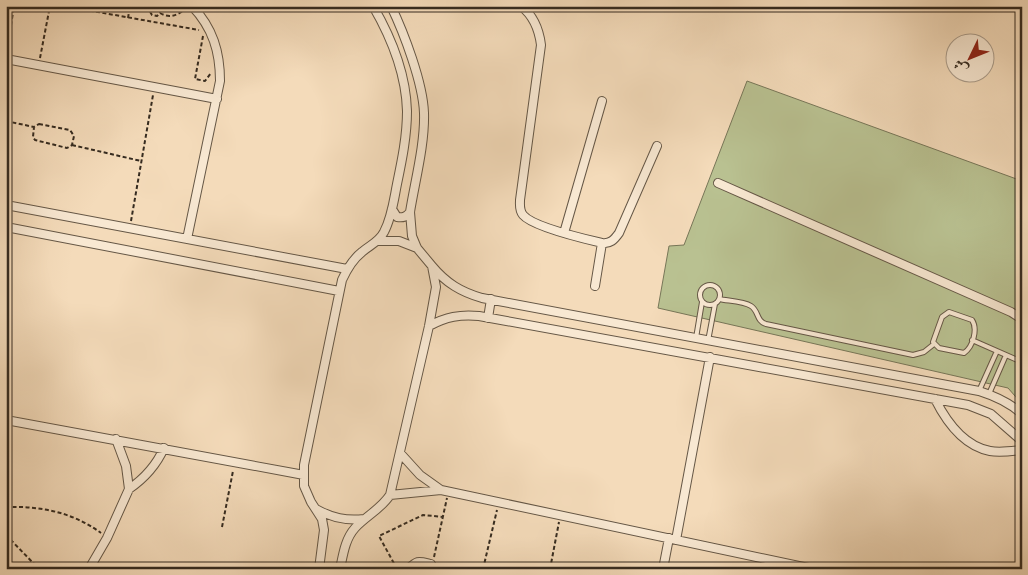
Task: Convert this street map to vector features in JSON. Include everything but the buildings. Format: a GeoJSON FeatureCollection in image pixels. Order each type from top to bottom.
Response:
{"type":"FeatureCollection","features":[{"type":"Feature","properties":{"kind":"street"},"geometry":{"type":"LineString","coordinates":[[187,239],[220,81],[217,48],[203,17],[192,6]]}},
{"type":"Feature","properties":{"kind":"street"},"geometry":{"type":"LineString","coordinates":[[318,569],[324,530],[322,519],[307,494],[304,465],[339,291],[347,269],[361,253],[378,241],[385,231],[392,209],[404,147],[407,111],[405,94],[394,52],[373,6]]}},
{"type":"Feature","properties":{"kind":"street"},"geometry":{"type":"LineString","coordinates":[[391,6],[408,46],[421,92],[424,112],[423,131],[410,212],[412,236],[417,248],[432,266],[459,290],[470,295],[989,394],[1008,403],[1022,414]]}},
{"type":"Feature","properties":{"kind":"street"},"geometry":{"type":"LineString","coordinates":[[521,6],[534,20],[540,31],[541,45],[520,208],[523,215],[529,220],[564,233],[608,244],[619,234],[657,146]]}},
{"type":"Feature","properties":{"kind":"street"},"geometry":{"type":"LineString","coordinates":[[6,59],[217,100]]}},
{"type":"Feature","properties":{"kind":"street"},"geometry":{"type":"LineString","coordinates":[[564,233],[602,101]]}},
{"type":"Feature","properties":{"kind":"street"},"geometry":{"type":"LineString","coordinates":[[718,183],[1022,319]]}},
{"type":"Feature","properties":{"kind":"street"},"geometry":{"type":"LineString","coordinates":[[6,205],[347,269]]}},
{"type":"Feature","properties":{"kind":"street"},"geometry":{"type":"LineString","coordinates":[[392,209],[393,214],[402,218],[410,212]]}},
{"type":"Feature","properties":{"kind":"street"},"geometry":{"type":"LineString","coordinates":[[6,227],[339,291]]}},
{"type":"Feature","properties":{"kind":"street"},"geometry":{"type":"LineString","coordinates":[[378,241],[398,241],[417,248]]}},
{"type":"Feature","properties":{"kind":"street"},"geometry":{"type":"LineString","coordinates":[[594,286],[602,244]]}},
{"type":"Feature","properties":{"kind":"street"},"geometry":{"type":"LineString","coordinates":[[340,569],[348,538],[354,528],[385,503],[390,496],[429,326],[436,287],[432,266]]}},
{"type":"Feature","properties":{"kind":"street"},"geometry":{"type":"LineString","coordinates":[[488,318],[491,299]]}},
{"type":"Feature","properties":{"kind":"street"},"geometry":{"type":"LineString","coordinates":[[429,326],[453,316],[466,315],[488,318],[968,405],[991,414],[1022,441]]}},
{"type":"Feature","properties":{"kind":"street"},"geometry":{"type":"LineString","coordinates":[[663,569],[672,539],[710,357]]}},
{"type":"Feature","properties":{"kind":"street"},"geometry":{"type":"LineString","coordinates":[[935,399],[949,422],[970,443],[990,451],[1022,450]]}},
{"type":"Feature","properties":{"kind":"street"},"geometry":{"type":"LineString","coordinates":[[6,420],[304,474]]}},
{"type":"Feature","properties":{"kind":"street"},"geometry":{"type":"LineString","coordinates":[[116,439],[126,466],[129,488]]}},
{"type":"Feature","properties":{"kind":"street"},"geometry":{"type":"LineString","coordinates":[[89,569],[107,538],[129,488],[150,472],[158,462],[164,448]]}},
{"type":"Feature","properties":{"kind":"street"},"geometry":{"type":"LineString","coordinates":[[400,453],[420,475],[445,490],[813,569]]}},
{"type":"Feature","properties":{"kind":"street"},"geometry":{"type":"LineString","coordinates":[[390,496],[445,490]]}},
{"type":"Feature","properties":{"kind":"street"},"geometry":{"type":"LineString","coordinates":[[316,509],[335,518],[345,520],[365,519]]}},
{"type":"Feature","properties":{"kind":"street"},"geometry":{"type":"LineString","coordinates":[[408,569],[417,561],[433,567]]}},
{"type":"Feature","properties":{"kind":"lane"},"geometry":{"type":"LineString","coordinates":[[696,338],[702,302],[700,293],[706,286],[716,287],[719,299],[715,304],[708,341]]}},
{"type":"Feature","properties":{"kind":"lane"},"geometry":{"type":"LineString","coordinates":[[719,299],[749,305],[755,311],[759,320],[766,324],[913,355],[924,352],[934,344]]}},
{"type":"Feature","properties":{"kind":"lane"},"geometry":{"type":"LineString","coordinates":[[702,302],[708,306],[715,304]]}},
{"type":"Feature","properties":{"kind":"lane"},"geometry":{"type":"LineString","coordinates":[[949,312],[972,320],[975,329],[972,340],[970,348],[964,353],[939,348],[934,344],[933,340],[942,317],[949,312]]}},
{"type":"Feature","properties":{"kind":"lane"},"geometry":{"type":"LineString","coordinates":[[972,340],[1022,362]]}},
{"type":"Feature","properties":{"kind":"lane"},"geometry":{"type":"LineString","coordinates":[[979,392],[997,351]]}},
{"type":"Feature","properties":{"kind":"lane"},"geometry":{"type":"LineString","coordinates":[[989,394],[1006,355]]}},
{"type":"Feature","properties":{"kind":"path"},"geometry":{"type":"LineString","coordinates":[[6,53],[14,6]]}},
{"type":"Feature","properties":{"kind":"path"},"geometry":{"type":"LineString","coordinates":[[38,65],[50,6]]}},
{"type":"Feature","properties":{"kind":"path"},"geometry":{"type":"LineString","coordinates":[[64,6],[204,31],[195,79],[205,81],[212,71]]}},
{"type":"Feature","properties":{"kind":"path"},"geometry":{"type":"LineString","coordinates":[[128,18],[130,6]]}},
{"type":"Feature","properties":{"kind":"path"},"geometry":{"type":"LineString","coordinates":[[152,6],[149,10],[152,15],[156,16],[160,13]]}},
{"type":"Feature","properties":{"kind":"path"},"geometry":{"type":"LineString","coordinates":[[159,6],[160,13]]}},
{"type":"Feature","properties":{"kind":"path"},"geometry":{"type":"LineString","coordinates":[[160,13],[173,17],[192,6]]}},
{"type":"Feature","properties":{"kind":"path"},"geometry":{"type":"LineString","coordinates":[[130,228],[155,88]]}},
{"type":"Feature","properties":{"kind":"path"},"geometry":{"type":"LineString","coordinates":[[6,121],[34,127],[39,124],[70,130],[74,136],[72,145]]}},
{"type":"Feature","properties":{"kind":"path"},"geometry":{"type":"LineString","coordinates":[[34,127],[33,137],[38,142],[67,148],[72,145],[141,161]]}},
{"type":"Feature","properties":{"kind":"path"},"geometry":{"type":"LineString","coordinates":[[222,527],[235,462]]}},
{"type":"Feature","properties":{"kind":"path"},"geometry":{"type":"LineString","coordinates":[[445,490],[443,517],[433,567],[453,569]]}},
{"type":"Feature","properties":{"kind":"path"},"geometry":{"type":"LineString","coordinates":[[483,569],[498,502]]}},
{"type":"Feature","properties":{"kind":"path"},"geometry":{"type":"LineString","coordinates":[[6,507],[27,506],[49,509],[70,515],[90,525],[107,538]]}},
{"type":"Feature","properties":{"kind":"path"},"geometry":{"type":"LineString","coordinates":[[397,569],[379,536],[423,515],[443,517]]}},
{"type":"Feature","properties":{"kind":"path"},"geometry":{"type":"LineString","coordinates":[[550,569],[560,515]]}},
{"type":"Feature","properties":{"kind":"path"},"geometry":{"type":"LineString","coordinates":[[6,535],[39,569]]}},
{"type":"Feature","properties":{"kind":"path"},"geometry":{"type":"LineString","coordinates":[[484,564],[508,569]]}},
{"type":"Feature","properties":{"kind":"green space"},"geometry":{"type":"Polygon","coordinates":[[[747,81],[1022,181],[1022,404],[1008,388],[658,308],[669,246],[684,245],[747,81]]]}}]}
